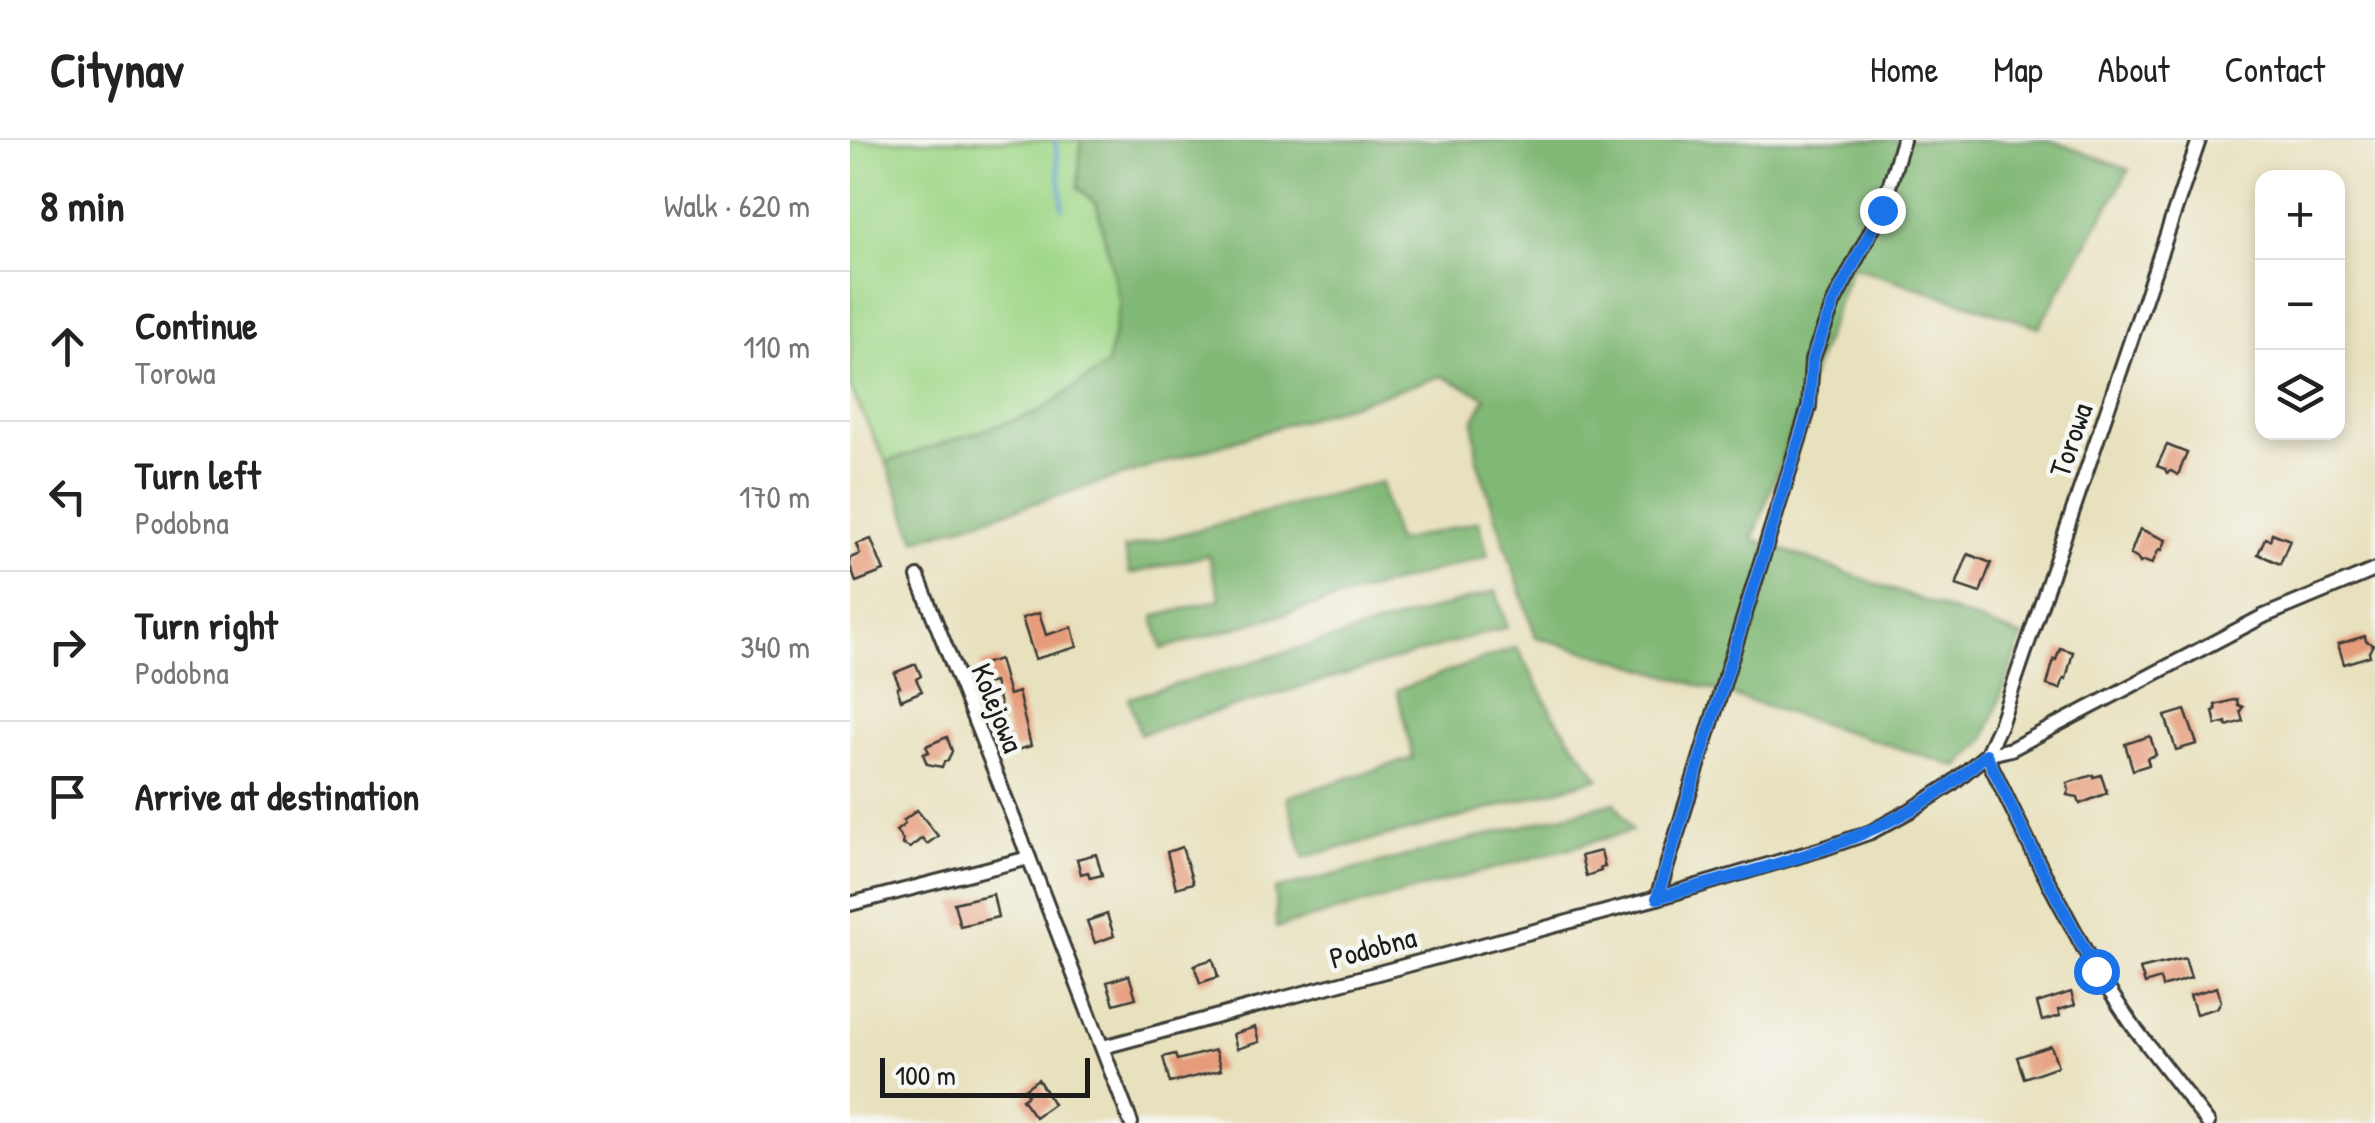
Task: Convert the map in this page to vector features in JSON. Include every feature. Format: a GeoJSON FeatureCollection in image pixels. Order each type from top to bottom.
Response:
{"type":"FeatureCollection","features":[{"type":"Feature","properties":{"kind":"street"},"geometry":{"type":"LineString","coordinates":[[1657,898],[1809,408],[1812,360],[1834,302],[1882,210],[1903,140]]}},
{"type":"Feature","properties":{"kind":"street","name":"Torowa"},"geometry":{"type":"LineString","coordinates":[[1986,754],[2000,725],[2200,140]]}},
{"type":"Feature","properties":{"kind":"street"},"geometry":{"type":"LineString","coordinates":[[2208,1123],[2096,971],[1986,754],[2011,749],[2264,616],[2375,570]]}},
{"type":"Feature","properties":{"kind":"street","name":"Kolejowa"},"geometry":{"type":"LineString","coordinates":[[918,577],[1131,1123]]}},
{"type":"Feature","properties":{"kind":"street","name":"Podobna"},"geometry":{"type":"LineString","coordinates":[[1103,1047],[1657,898],[1826,848],[1871,832],[1914,809],[1950,786],[1986,754]]}},
{"type":"Feature","properties":{"kind":"street"},"geometry":{"type":"LineString","coordinates":[[850,904],[1030,858]]}},
{"type":"Feature","properties":{"kind":"green space"},"geometry":{"type":"Polygon","coordinates":[[[850,140],[1081,140],[1078,187],[1097,205],[1120,303],[1107,365],[1039,412],[886,462],[850,387],[850,140]]]}},
{"type":"Feature","properties":{"kind":"green space"},"geometry":{"type":"Polygon","coordinates":[[[1081,140],[2050,140],[2129,170],[2039,327],[1851,266],[1753,539],[2023,637],[1985,739],[1959,767],[1536,637],[1477,460],[1474,419],[1486,397],[1442,376],[916,540],[886,462],[1039,412],[1107,365],[1120,303],[1097,205],[1078,187],[1081,140]]]}},
{"type":"Feature","properties":{"kind":"green space"},"geometry":{"type":"Polygon","coordinates":[[[1381,482],[1396,542],[1479,521],[1488,556],[1162,649],[1154,617],[1221,599],[1208,555],[1130,574],[1124,549],[1381,482]]]}},
{"type":"Feature","properties":{"kind":"green space"},"geometry":{"type":"Polygon","coordinates":[[[1496,591],[1507,627],[1140,734],[1129,698],[1496,591]]]}},
{"type":"Feature","properties":{"kind":"green space"},"geometry":{"type":"Polygon","coordinates":[[[1517,647],[1555,717],[1599,778],[1304,857],[1287,797],[1413,758],[1397,690],[1517,647]]]}},
{"type":"Feature","properties":{"kind":"green space"},"geometry":{"type":"Polygon","coordinates":[[[1615,802],[1632,831],[1276,928],[1275,890],[1615,802]]]}},
{"type":"Feature","properties":{"kind":"building"},"geometry":{"type":"Polygon","coordinates":[[[2167,445],[2187,453],[2178,475],[2157,466],[2167,445]]]}},
{"type":"Feature","properties":{"kind":"building"},"geometry":{"type":"Polygon","coordinates":[[[2140,529],[2166,540],[2152,564],[2140,563],[2130,555],[2140,529]]]}},
{"type":"Feature","properties":{"kind":"building"},"geometry":{"type":"Polygon","coordinates":[[[2272,533],[2290,540],[2280,564],[2258,554],[2265,538],[2270,540],[2272,533]]]}},
{"type":"Feature","properties":{"kind":"building"},"geometry":{"type":"Polygon","coordinates":[[[871,539],[884,571],[856,582],[850,558],[860,554],[856,544],[871,539]]]}},
{"type":"Feature","properties":{"kind":"building"},"geometry":{"type":"Polygon","coordinates":[[[1968,554],[1991,563],[1980,593],[1956,585],[1968,554]]]}},
{"type":"Feature","properties":{"kind":"building"},"geometry":{"type":"Polygon","coordinates":[[[1039,613],[1046,635],[1072,627],[1077,647],[1035,659],[1022,618],[1039,613]]]}},
{"type":"Feature","properties":{"kind":"building"},"geometry":{"type":"Polygon","coordinates":[[[2365,636],[2373,645],[2370,656],[2344,664],[2338,644],[2365,636]]]}},
{"type":"Feature","properties":{"kind":"building"},"geometry":{"type":"Polygon","coordinates":[[[2060,648],[2073,652],[2060,689],[2047,685],[2060,648]]]}},
{"type":"Feature","properties":{"kind":"building"},"geometry":{"type":"Polygon","coordinates":[[[999,659],[1009,695],[1018,692],[1031,746],[1013,751],[994,682],[986,684],[980,665],[999,659]]]}},
{"type":"Feature","properties":{"kind":"building"},"geometry":{"type":"Polygon","coordinates":[[[916,664],[921,676],[916,679],[922,691],[901,700],[894,673],[916,664]]]}},
{"type":"Feature","properties":{"kind":"building"},"geometry":{"type":"Polygon","coordinates":[[[2237,699],[2243,707],[2243,721],[2216,725],[2215,705],[2237,699]]]}},
{"type":"Feature","properties":{"kind":"building"},"geometry":{"type":"Polygon","coordinates":[[[2185,710],[2197,744],[2176,750],[2165,716],[2185,710]]]}},
{"type":"Feature","properties":{"kind":"building"},"geometry":{"type":"Polygon","coordinates":[[[2150,736],[2156,755],[2147,758],[2149,765],[2133,770],[2125,744],[2150,736]]]}},
{"type":"Feature","properties":{"kind":"building"},"geometry":{"type":"Polygon","coordinates":[[[947,737],[952,751],[948,761],[942,767],[927,764],[923,754],[929,752],[926,746],[947,737]]]}},
{"type":"Feature","properties":{"kind":"building"},"geometry":{"type":"Polygon","coordinates":[[[2101,775],[2107,793],[2080,804],[2078,797],[2067,795],[2067,783],[2101,775]]]}},
{"type":"Feature","properties":{"kind":"building"},"geometry":{"type":"Polygon","coordinates":[[[917,810],[938,836],[927,844],[922,838],[910,848],[902,844],[896,831],[917,810]]]}},
{"type":"Feature","properties":{"kind":"building"},"geometry":{"type":"Polygon","coordinates":[[[1182,847],[1193,883],[1176,888],[1167,852],[1182,847]]]}},
{"type":"Feature","properties":{"kind":"building"},"geometry":{"type":"Polygon","coordinates":[[[1601,851],[1605,867],[1586,876],[1581,856],[1601,851]]]}},
{"type":"Feature","properties":{"kind":"building"},"geometry":{"type":"Polygon","coordinates":[[[1096,854],[1102,875],[1090,878],[1088,872],[1081,874],[1077,859],[1096,854]]]}},
{"type":"Feature","properties":{"kind":"building"},"geometry":{"type":"Polygon","coordinates":[[[993,894],[998,917],[960,926],[954,903],[993,894]]]}},
{"type":"Feature","properties":{"kind":"building"},"geometry":{"type":"Polygon","coordinates":[[[1107,914],[1114,936],[1095,943],[1087,921],[1107,914]]]}},
{"type":"Feature","properties":{"kind":"building"},"geometry":{"type":"Polygon","coordinates":[[[2185,958],[2191,978],[2162,987],[2160,979],[2145,984],[2140,969],[2185,958]]]}},
{"type":"Feature","properties":{"kind":"building"},"geometry":{"type":"Polygon","coordinates":[[[1213,959],[1218,977],[1200,983],[1194,965],[1213,959]]]}},
{"type":"Feature","properties":{"kind":"building"},"geometry":{"type":"Polygon","coordinates":[[[1129,975],[1136,998],[1114,1004],[1107,982],[1129,975]]]}},
{"type":"Feature","properties":{"kind":"building"},"geometry":{"type":"Polygon","coordinates":[[[2217,987],[2221,1001],[2217,1008],[2196,1014],[2190,995],[2217,987]]]}},
{"type":"Feature","properties":{"kind":"building"},"geometry":{"type":"Polygon","coordinates":[[[2071,992],[2075,1005],[2058,1010],[2060,1016],[2042,1021],[2037,1003],[2071,992]]]}},
{"type":"Feature","properties":{"kind":"building"},"geometry":{"type":"Polygon","coordinates":[[[1255,1027],[1259,1042],[1237,1049],[1233,1034],[1255,1027]]]}},
{"type":"Feature","properties":{"kind":"building"},"geometry":{"type":"Polygon","coordinates":[[[2051,1046],[2058,1066],[2024,1078],[2017,1057],[2051,1046]]]}},
{"type":"Feature","properties":{"kind":"building"},"geometry":{"type":"Polygon","coordinates":[[[1215,1050],[1221,1070],[1170,1083],[1163,1057],[1175,1054],[1177,1060],[1215,1050]]]}},
{"type":"Feature","properties":{"kind":"building"},"geometry":{"type":"Polygon","coordinates":[[[1038,1079],[1053,1104],[1035,1117],[1022,1099],[1028,1095],[1024,1089],[1038,1079]]]}},
{"type":"Feature","properties":{"kind":"waterway"},"geometry":{"type":"LineString","coordinates":[[1055,140],[1063,208]]}},
{"type":"Feature","properties":{"kind":"route"},"geometry":{"type":"LineString","coordinates":[[1882,210],[1834,302],[1812,360],[1809,408],[1657,898],[1871,832],[1950,786],[1986,754],[2096,971]]}}]}
